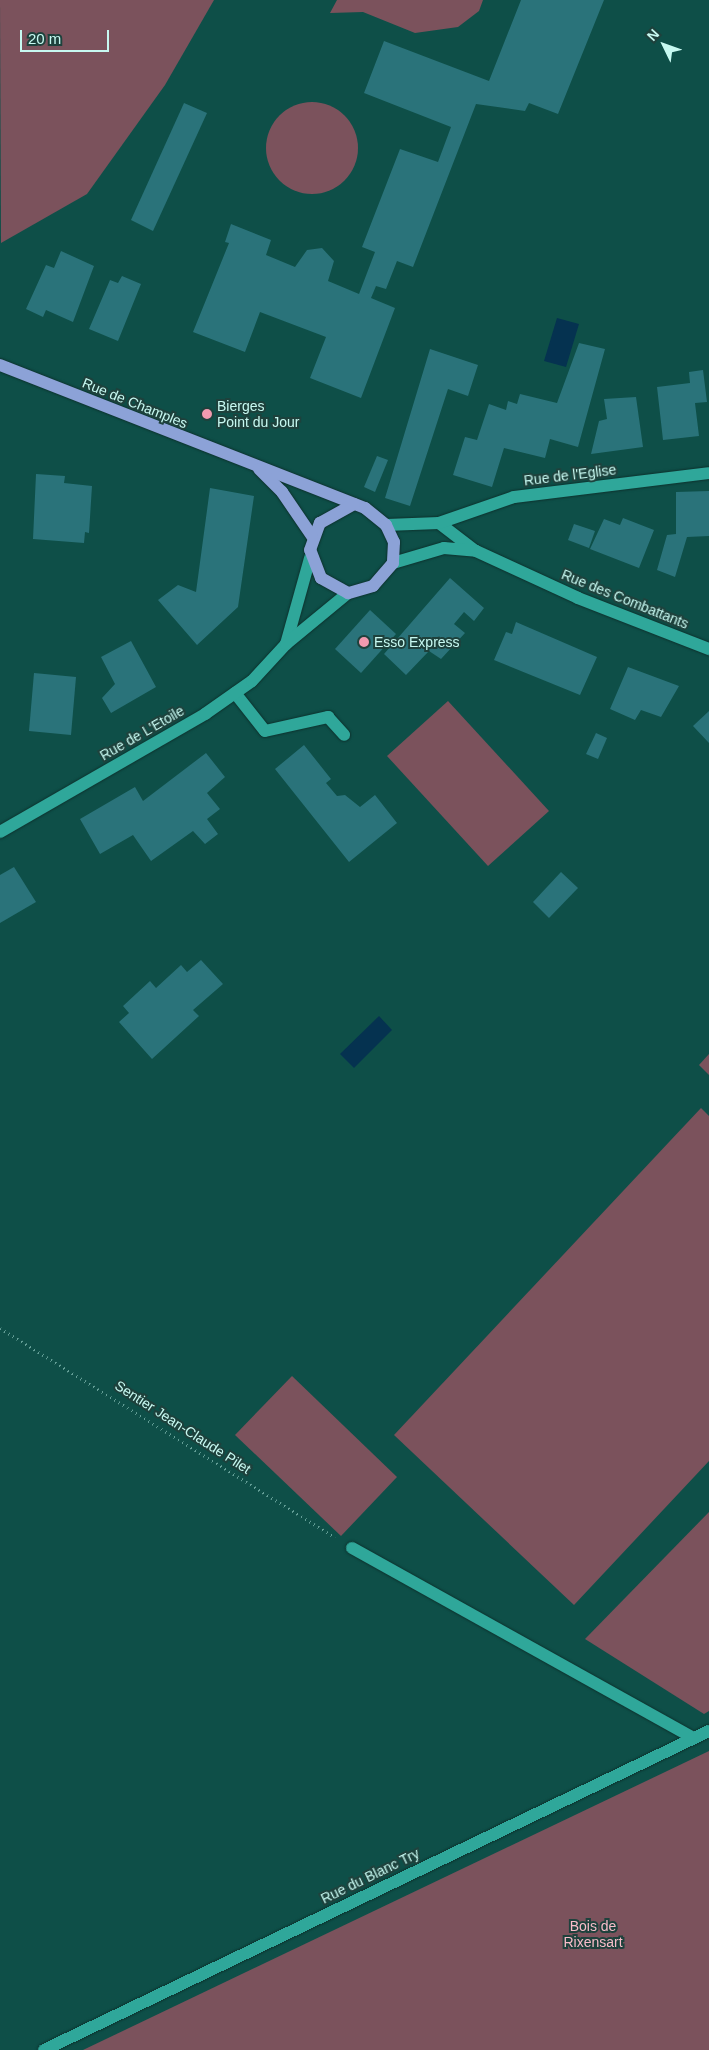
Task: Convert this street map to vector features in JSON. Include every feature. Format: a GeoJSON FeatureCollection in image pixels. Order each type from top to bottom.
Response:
{"type":"FeatureCollection","features":[{"type":"Feature","properties":{"kind":"main road","name":"Rue de Champles"},"geometry":{"type":"LineString","coordinates":[[0,365],[259,469],[299,478],[354,504]]}},
{"type":"Feature","properties":{"kind":"main road","name":"Rue de Champles"},"geometry":{"type":"LineString","coordinates":[[259,469],[282,492],[312,536]]}},
{"type":"Feature","properties":{"kind":"main road"},"geometry":{"type":"LineString","coordinates":[[354,504],[386,525],[394,542],[393,563],[373,586],[348,594],[321,578],[310,558],[312,536],[328,516],[354,504]]}},
{"type":"Feature","properties":{"kind":"street","name":"Rue de l'Eglise"},"geometry":{"type":"LineString","coordinates":[[438,523],[494,501],[709,473]]}},
{"type":"Feature","properties":{"kind":"street"},"geometry":{"type":"LineString","coordinates":[[386,525],[438,523]]}},
{"type":"Feature","properties":{"kind":"street","name":"Rue des Combattants"},"geometry":{"type":"LineString","coordinates":[[438,523],[476,551],[578,598],[709,649]]}},
{"type":"Feature","properties":{"kind":"street","name":"Rue des Combattants"},"geometry":{"type":"LineString","coordinates":[[393,563],[444,548],[476,551]]}},
{"type":"Feature","properties":{"kind":"street"},"geometry":{"type":"LineString","coordinates":[[286,644],[310,558]]}},
{"type":"Feature","properties":{"kind":"street","name":"Rue de L'Etoile"},"geometry":{"type":"LineString","coordinates":[[0,832],[235,693],[286,644],[348,594]]}},
{"type":"Feature","properties":{"kind":"street"},"geometry":{"type":"LineString","coordinates":[[235,693],[265,730],[328,717],[344,736]]}},
{"type":"Feature","properties":{"kind":"street"},"geometry":{"type":"LineString","coordinates":[[352,1548],[693,1738]]}},
{"type":"Feature","properties":{"kind":"street","name":"Rue du Blanc Try"},"geometry":{"type":"LineString","coordinates":[[44,2050],[709,1731]]}},
{"type":"Feature","properties":{"kind":"path","name":"Sentier Jean-Claude Pilet"},"geometry":{"type":"LineString","coordinates":[[0,1328],[352,1548]]}},
{"type":"Feature","properties":{"kind":"green space"},"geometry":{"type":"Polygon","coordinates":[[[0,0],[214,0],[165,85],[87,194],[1,243],[0,0]]]}},
{"type":"Feature","properties":{"kind":"green space"},"geometry":{"type":"Polygon","coordinates":[[[337,0],[483,0],[479,11],[458,27],[415,33],[363,12],[330,13],[337,0]]]}},
{"type":"Feature","properties":{"kind":"green space"},"geometry":{"type":"Polygon","coordinates":[[[303,102],[321,102],[338,109],[351,122],[358,139],[358,157],[351,174],[338,187],[321,194],[303,194],[286,187],[273,174],[266,157],[266,139],[273,122],[286,109],[303,102]]]}},
{"type":"Feature","properties":{"kind":"green space"},"geometry":{"type":"Polygon","coordinates":[[[448,701],[549,811],[488,866],[387,756],[448,701]]]}},
{"type":"Feature","properties":{"kind":"green space"},"geometry":{"type":"Polygon","coordinates":[[[709,1054],[709,1075],[699,1065],[709,1054]]]}},
{"type":"Feature","properties":{"kind":"green space"},"geometry":{"type":"Polygon","coordinates":[[[701,1108],[709,1116],[709,1461],[574,1605],[394,1435],[701,1108]]]}},
{"type":"Feature","properties":{"kind":"green space"},"geometry":{"type":"Polygon","coordinates":[[[292,1376],[397,1477],[341,1536],[235,1435],[292,1376]]]}},
{"type":"Feature","properties":{"kind":"green space"},"geometry":{"type":"Polygon","coordinates":[[[709,1512],[709,1711],[704,1714],[585,1639],[709,1512]]]}},
{"type":"Feature","properties":{"kind":"green space","name":"Bois de Rixensart"},"geometry":{"type":"Polygon","coordinates":[[[709,1751],[709,2050],[83,2050],[709,1751]]]}},
{"type":"Feature","properties":{"kind":"water"},"geometry":{"type":"Polygon","coordinates":[[[557,318],[579,324],[566,367],[544,361],[557,318]]]}},
{"type":"Feature","properties":{"kind":"water"},"geometry":{"type":"Polygon","coordinates":[[[379,1016],[392,1030],[354,1068],[340,1054],[379,1016]]]}},
{"type":"Feature","properties":{"kind":"building"},"geometry":{"type":"Polygon","coordinates":[[[521,0],[604,0],[558,114],[529,103],[525,111],[476,104],[413,267],[397,261],[386,289],[376,286],[371,298],[395,308],[361,398],[310,378],[326,337],[260,312],[245,352],[193,332],[229,243],[225,242],[231,224],[271,240],[266,255],[295,267],[307,250],[322,248],[334,261],[328,281],[359,294],[375,252],[362,247],[400,149],[438,162],[451,127],[364,93],[384,41],[489,81],[521,0]]]}},
{"type":"Feature","properties":{"kind":"building"},"geometry":{"type":"Polygon","coordinates":[[[184,103],[207,113],[153,231],[131,220],[184,103]]]}},
{"type":"Feature","properties":{"kind":"building"},"geometry":{"type":"Polygon","coordinates":[[[61,251],[94,266],[73,322],[46,310],[43,317],[26,309],[46,265],[54,268],[61,251]]]}},
{"type":"Feature","properties":{"kind":"building"},"geometry":{"type":"Polygon","coordinates":[[[122,276],[141,284],[118,341],[89,329],[110,280],[118,283],[122,276]]]}},
{"type":"Feature","properties":{"kind":"building"},"geometry":{"type":"Polygon","coordinates":[[[579,343],[605,349],[578,447],[550,439],[545,458],[504,448],[492,487],[453,475],[465,437],[477,440],[489,404],[506,410],[508,401],[517,404],[520,394],[557,403],[579,343]]]}},
{"type":"Feature","properties":{"kind":"building"},"geometry":{"type":"Polygon","coordinates":[[[430,349],[478,365],[468,396],[448,389],[410,506],[385,498],[430,349]]]}},
{"type":"Feature","properties":{"kind":"building"},"geometry":{"type":"Polygon","coordinates":[[[703,370],[707,402],[695,403],[699,436],[663,440],[657,387],[690,383],[689,372],[703,370]]]}},
{"type":"Feature","properties":{"kind":"building"},"geometry":{"type":"Polygon","coordinates":[[[636,397],[643,447],[591,454],[599,421],[607,419],[604,399],[636,397]]]}},
{"type":"Feature","properties":{"kind":"building"},"geometry":{"type":"Polygon","coordinates":[[[377,456],[388,460],[375,492],[364,487],[377,456]]]}},
{"type":"Feature","properties":{"kind":"building"},"geometry":{"type":"Polygon","coordinates":[[[36,474],[65,476],[64,483],[92,486],[89,533],[85,532],[84,543],[33,539],[36,474]]]}},
{"type":"Feature","properties":{"kind":"building"},"geometry":{"type":"Polygon","coordinates":[[[210,488],[254,496],[238,607],[197,645],[158,600],[178,585],[196,592],[210,488]]]}},
{"type":"Feature","properties":{"kind":"building"},"geometry":{"type":"Polygon","coordinates":[[[709,491],[709,536],[687,537],[675,577],[657,570],[667,535],[676,534],[676,492],[709,491]]]}},
{"type":"Feature","properties":{"kind":"building"},"geometry":{"type":"Polygon","coordinates":[[[623,518],[654,530],[639,568],[590,549],[604,519],[620,525],[623,518]]]}},
{"type":"Feature","properties":{"kind":"building"},"geometry":{"type":"Polygon","coordinates":[[[574,524],[595,531],[589,548],[568,540],[574,524]]]}},
{"type":"Feature","properties":{"kind":"building"},"geometry":{"type":"Polygon","coordinates":[[[450,578],[484,608],[474,621],[464,612],[454,624],[465,633],[441,659],[429,651],[406,675],[384,654],[450,578]]]}},
{"type":"Feature","properties":{"kind":"building"},"geometry":{"type":"Polygon","coordinates":[[[370,610],[396,634],[361,673],[335,649],[370,610]]]}},
{"type":"Feature","properties":{"kind":"building"},"geometry":{"type":"Polygon","coordinates":[[[516,622],[597,657],[580,695],[494,660],[506,632],[512,634],[516,622]]]}},
{"type":"Feature","properties":{"kind":"building"},"geometry":{"type":"Polygon","coordinates":[[[131,641],[156,687],[111,713],[102,698],[115,684],[101,657],[131,641]]]}},
{"type":"Feature","properties":{"kind":"building"},"geometry":{"type":"Polygon","coordinates":[[[628,667],[679,686],[661,717],[641,710],[635,720],[610,709],[628,667]]]}},
{"type":"Feature","properties":{"kind":"building"},"geometry":{"type":"Polygon","coordinates":[[[34,673],[76,677],[71,735],[29,731],[34,673]]]}},
{"type":"Feature","properties":{"kind":"building"},"geometry":{"type":"Polygon","coordinates":[[[709,711],[709,743],[693,726],[709,711]]]}},
{"type":"Feature","properties":{"kind":"building"},"geometry":{"type":"Polygon","coordinates":[[[596,733],[607,738],[598,759],[586,754],[596,733]]]}},
{"type":"Feature","properties":{"kind":"building"},"geometry":{"type":"Polygon","coordinates":[[[304,745],[331,779],[326,783],[337,796],[345,795],[360,807],[375,795],[397,823],[349,862],[275,769],[304,745]]]}},
{"type":"Feature","properties":{"kind":"building"},"geometry":{"type":"Polygon","coordinates":[[[206,753],[225,777],[207,793],[220,809],[207,819],[218,834],[205,844],[193,831],[151,861],[133,835],[100,854],[80,819],[135,787],[143,801],[206,753]]]}},
{"type":"Feature","properties":{"kind":"building"},"geometry":{"type":"Polygon","coordinates":[[[14,867],[36,902],[0,923],[0,875],[14,867]]]}},
{"type":"Feature","properties":{"kind":"building"},"geometry":{"type":"Polygon","coordinates":[[[561,872],[578,888],[549,918],[533,902],[561,872]]]}},
{"type":"Feature","properties":{"kind":"building"},"geometry":{"type":"Polygon","coordinates":[[[201,960],[223,984],[193,1010],[199,1016],[152,1059],[119,1022],[129,1013],[123,1006],[150,981],[156,988],[181,965],[187,972],[201,960]]]}},
{"type":"Feature","properties":{"kind":"place","name":"Bierges Point du Jour"},"geometry":{"type":"Point","coordinates":[207,414]}},
{"type":"Feature","properties":{"kind":"place","name":"Esso Express"},"geometry":{"type":"Point","coordinates":[364,642]}}]}
